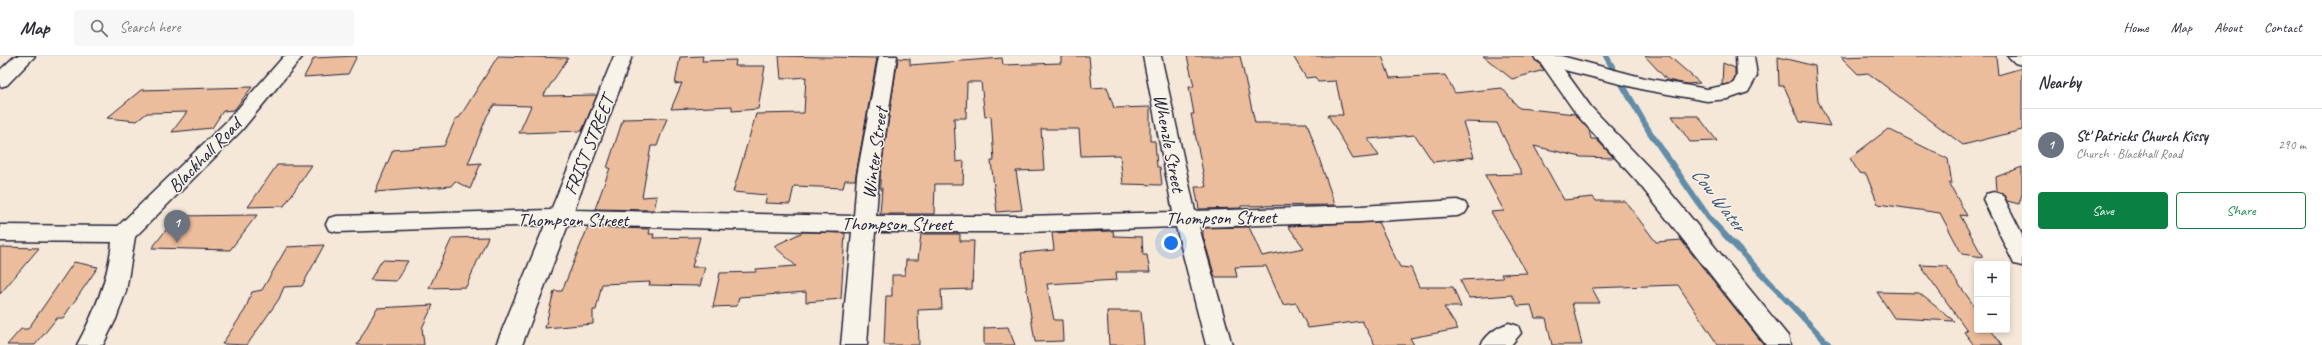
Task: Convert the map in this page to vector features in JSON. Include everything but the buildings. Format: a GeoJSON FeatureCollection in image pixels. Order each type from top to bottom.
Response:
{"type":"FeatureCollection","features":[{"type":"Feature","properties":{"kind":"street"},"geometry":{"type":"LineString","coordinates":[[0,81],[26,56]]}},
{"type":"Feature","properties":{"kind":"street","name":"Blackhall Road"},"geometry":{"type":"LineString","coordinates":[[124,234],[234,126],[294,56]]}},
{"type":"Feature","properties":{"kind":"street","name":"FRIST STREET"},"geometry":{"type":"LineString","coordinates":[[509,345],[623,56]]}},
{"type":"Feature","properties":{"kind":"street","name":"Winter Street"},"geometry":{"type":"LineString","coordinates":[[854,345],[868,176],[888,56]]}},
{"type":"Feature","properties":{"kind":"street","name":"Whenzle Street"},"geometry":{"type":"LineString","coordinates":[[1152,56],[1185,218],[1219,345]]}},
{"type":"Feature","properties":{"kind":"street"},"geometry":{"type":"LineString","coordinates":[[1544,57],[1575,68],[1645,84],[1707,95],[1728,93],[1741,88],[1747,76],[1746,56]]}},
{"type":"Feature","properties":{"kind":"street"},"geometry":{"type":"LineString","coordinates":[[2017,56],[2022,59]]}},
{"type":"Feature","properties":{"kind":"street"},"geometry":{"type":"LineString","coordinates":[[1544,57],[1584,111],[1648,180],[1703,250],[1742,294],[1779,342]]}},
{"type":"Feature","properties":{"kind":"street"},"geometry":{"type":"LineString","coordinates":[[1994,199],[2022,258]]}},
{"type":"Feature","properties":{"kind":"street","name":"Thompson Street"},"geometry":{"type":"LineString","coordinates":[[337,224],[419,223],[559,217],[865,224],[1026,224],[1185,218],[1361,214],[1457,208]]}},
{"type":"Feature","properties":{"kind":"street"},"geometry":{"type":"LineString","coordinates":[[0,233],[124,234],[123,259],[111,297],[90,345]]}},
{"type":"Feature","properties":{"kind":"waterway","name":"Cow Water"},"geometry":{"type":"LineString","coordinates":[[1606,56],[1649,131],[1709,218],[1829,345]]}},
{"type":"Feature","properties":{"kind":"place","name":"St' Patricks Church Kissy"},"geometry":{"type":"Point","coordinates":[177,243]}}]}
